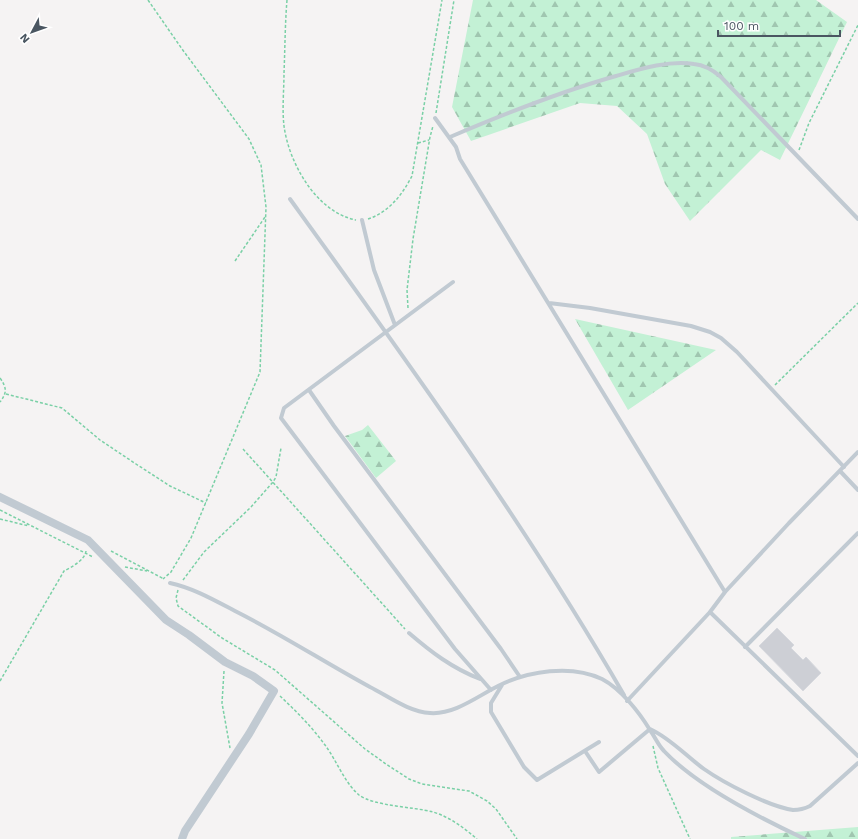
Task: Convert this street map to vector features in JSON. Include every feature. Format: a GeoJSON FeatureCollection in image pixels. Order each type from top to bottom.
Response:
{"type":"FeatureCollection","features":[{"type":"Feature","properties":{"kind":"street"},"geometry":{"type":"LineString","coordinates":[[0,497],[88,540],[166,620],[225,662],[253,676],[274,691],[232,760],[185,831],[182,839]]}},
{"type":"Feature","properties":{"kind":"lane"},"geometry":{"type":"LineString","coordinates":[[450,136],[513,111],[594,82],[659,65],[693,63],[713,70],[721,77],[858,219]]}},
{"type":"Feature","properties":{"kind":"lane"},"geometry":{"type":"LineString","coordinates":[[435,118],[450,136],[459,153],[460,159],[549,303],[633,444],[725,592]]}},
{"type":"Feature","properties":{"kind":"lane"},"geometry":{"type":"LineString","coordinates":[[290,199],[525,533],[568,600],[627,701],[650,729],[664,752],[722,795],[805,839]]}},
{"type":"Feature","properties":{"kind":"lane"},"geometry":{"type":"LineString","coordinates":[[362,220],[374,270],[395,325]]}},
{"type":"Feature","properties":{"kind":"lane"},"geometry":{"type":"LineString","coordinates":[[453,282],[284,408],[281,418],[284,424],[455,649],[491,690]]}},
{"type":"Feature","properties":{"kind":"lane"},"geometry":{"type":"LineString","coordinates":[[549,303],[590,308],[691,326],[710,332],[728,343],[844,467]]}},
{"type":"Feature","properties":{"kind":"lane"},"geometry":{"type":"LineString","coordinates":[[309,390],[334,426],[501,649],[520,678]]}},
{"type":"Feature","properties":{"kind":"lane"},"geometry":{"type":"LineString","coordinates":[[627,701],[710,612],[725,592],[858,452]]}},
{"type":"Feature","properties":{"kind":"lane"},"geometry":{"type":"LineString","coordinates":[[840,471],[858,490]]}},
{"type":"Feature","properties":{"kind":"lane"},"geometry":{"type":"LineString","coordinates":[[745,647],[858,533]]}},
{"type":"Feature","properties":{"kind":"lane"},"geometry":{"type":"LineString","coordinates":[[170,583],[180,585],[252,619],[357,680],[420,712],[432,714],[445,712],[462,705],[502,684],[520,678],[555,670],[585,674],[601,679],[627,701]]}},
{"type":"Feature","properties":{"kind":"lane"},"geometry":{"type":"LineString","coordinates":[[710,612],[858,756]]}},
{"type":"Feature","properties":{"kind":"lane"},"geometry":{"type":"LineString","coordinates":[[409,633],[435,655],[460,671],[481,680]]}},
{"type":"Feature","properties":{"kind":"lane"},"geometry":{"type":"LineString","coordinates":[[502,684],[491,702],[491,712],[533,778],[536,780],[540,780],[598,742]]}},
{"type":"Feature","properties":{"kind":"lane"},"geometry":{"type":"LineString","coordinates":[[585,751],[599,772],[650,729]]}},
{"type":"Feature","properties":{"kind":"lane"},"geometry":{"type":"LineString","coordinates":[[650,729],[666,738],[683,754],[727,783],[775,804],[793,810],[802,810],[810,806],[858,763]]}},
{"type":"Feature","properties":{"kind":"path"},"geometry":{"type":"LineString","coordinates":[[148,0],[182,49],[250,139],[261,166],[265,186],[266,215],[260,372],[191,538],[171,572],[163,579]]}},
{"type":"Feature","properties":{"kind":"path"},"geometry":{"type":"LineString","coordinates":[[287,0],[284,86],[284,125],[287,140],[298,170],[320,199],[330,209],[343,216],[362,220],[373,217],[385,210],[398,199],[412,176],[442,0]]}},
{"type":"Feature","properties":{"kind":"path"},"geometry":{"type":"LineString","coordinates":[[410,315],[407,290],[413,239],[429,140],[435,118],[454,0]]}},
{"type":"Feature","properties":{"kind":"path"},"geometry":{"type":"LineString","coordinates":[[797,156],[809,123],[858,25]]}},
{"type":"Feature","properties":{"kind":"path"},"geometry":{"type":"LineString","coordinates":[[418,143],[429,140]]}},
{"type":"Feature","properties":{"kind":"path"},"geometry":{"type":"LineString","coordinates":[[235,261],[266,215]]}},
{"type":"Feature","properties":{"kind":"path"},"geometry":{"type":"LineString","coordinates":[[771,389],[858,303]]}},
{"type":"Feature","properties":{"kind":"path"},"geometry":{"type":"LineString","coordinates":[[0,378],[6,388],[6,394],[0,402]]}},
{"type":"Feature","properties":{"kind":"path"},"geometry":{"type":"LineString","coordinates":[[6,394],[62,408],[100,440],[136,464],[170,486],[206,502]]}},
{"type":"Feature","properties":{"kind":"path"},"geometry":{"type":"LineString","coordinates":[[281,448],[276,477],[273,482],[251,507],[204,552],[192,566],[180,585],[176,598],[178,606],[235,647],[275,670],[365,749],[386,764],[415,781],[436,786],[462,789],[479,796],[496,809],[518,839]]}},
{"type":"Feature","properties":{"kind":"path"},"geometry":{"type":"LineString","coordinates":[[243,449],[409,633]]}},
{"type":"Feature","properties":{"kind":"path"},"geometry":{"type":"LineString","coordinates":[[0,510],[86,554],[110,564]]}},
{"type":"Feature","properties":{"kind":"path"},"geometry":{"type":"LineString","coordinates":[[0,519],[38,526]]}},
{"type":"Feature","properties":{"kind":"path"},"geometry":{"type":"LineString","coordinates":[[0,681],[64,571],[77,564],[86,554],[88,540]]}},
{"type":"Feature","properties":{"kind":"path"},"geometry":{"type":"LineString","coordinates":[[111,551],[170,583]]}},
{"type":"Feature","properties":{"kind":"path"},"geometry":{"type":"LineString","coordinates":[[124,566],[150,572]]}},
{"type":"Feature","properties":{"kind":"path"},"geometry":{"type":"LineString","coordinates":[[225,662],[222,703],[232,760]]}},
{"type":"Feature","properties":{"kind":"path"},"geometry":{"type":"LineString","coordinates":[[274,691],[290,706],[326,746],[350,785],[359,795],[366,799],[380,803],[434,812],[452,820],[477,839]]}},
{"type":"Feature","properties":{"kind":"path"},"geometry":{"type":"LineString","coordinates":[[652,744],[658,768],[690,839]]}},
{"type":"Feature","properties":{"kind":"green space"},"geometry":{"type":"Polygon","coordinates":[[[473,0],[816,0],[847,22],[780,160],[761,150],[690,221],[665,184],[647,134],[617,106],[580,103],[471,141],[452,107],[473,0]]]}},
{"type":"Feature","properties":{"kind":"green space"},"geometry":{"type":"Polygon","coordinates":[[[575,319],[716,350],[628,410],[575,319]]]}},
{"type":"Feature","properties":{"kind":"green space"},"geometry":{"type":"Polygon","coordinates":[[[368,425],[396,461],[376,478],[345,436],[362,430],[368,425]]]}},
{"type":"Feature","properties":{"kind":"green space"},"geometry":{"type":"Polygon","coordinates":[[[858,827],[858,839],[731,839],[731,837],[858,827]]]}},
{"type":"Feature","properties":{"kind":"building"},"geometry":{"type":"Polygon","coordinates":[[[777,628],[794,645],[791,648],[803,660],[806,657],[821,673],[803,691],[759,646],[777,628]]]}}]}
